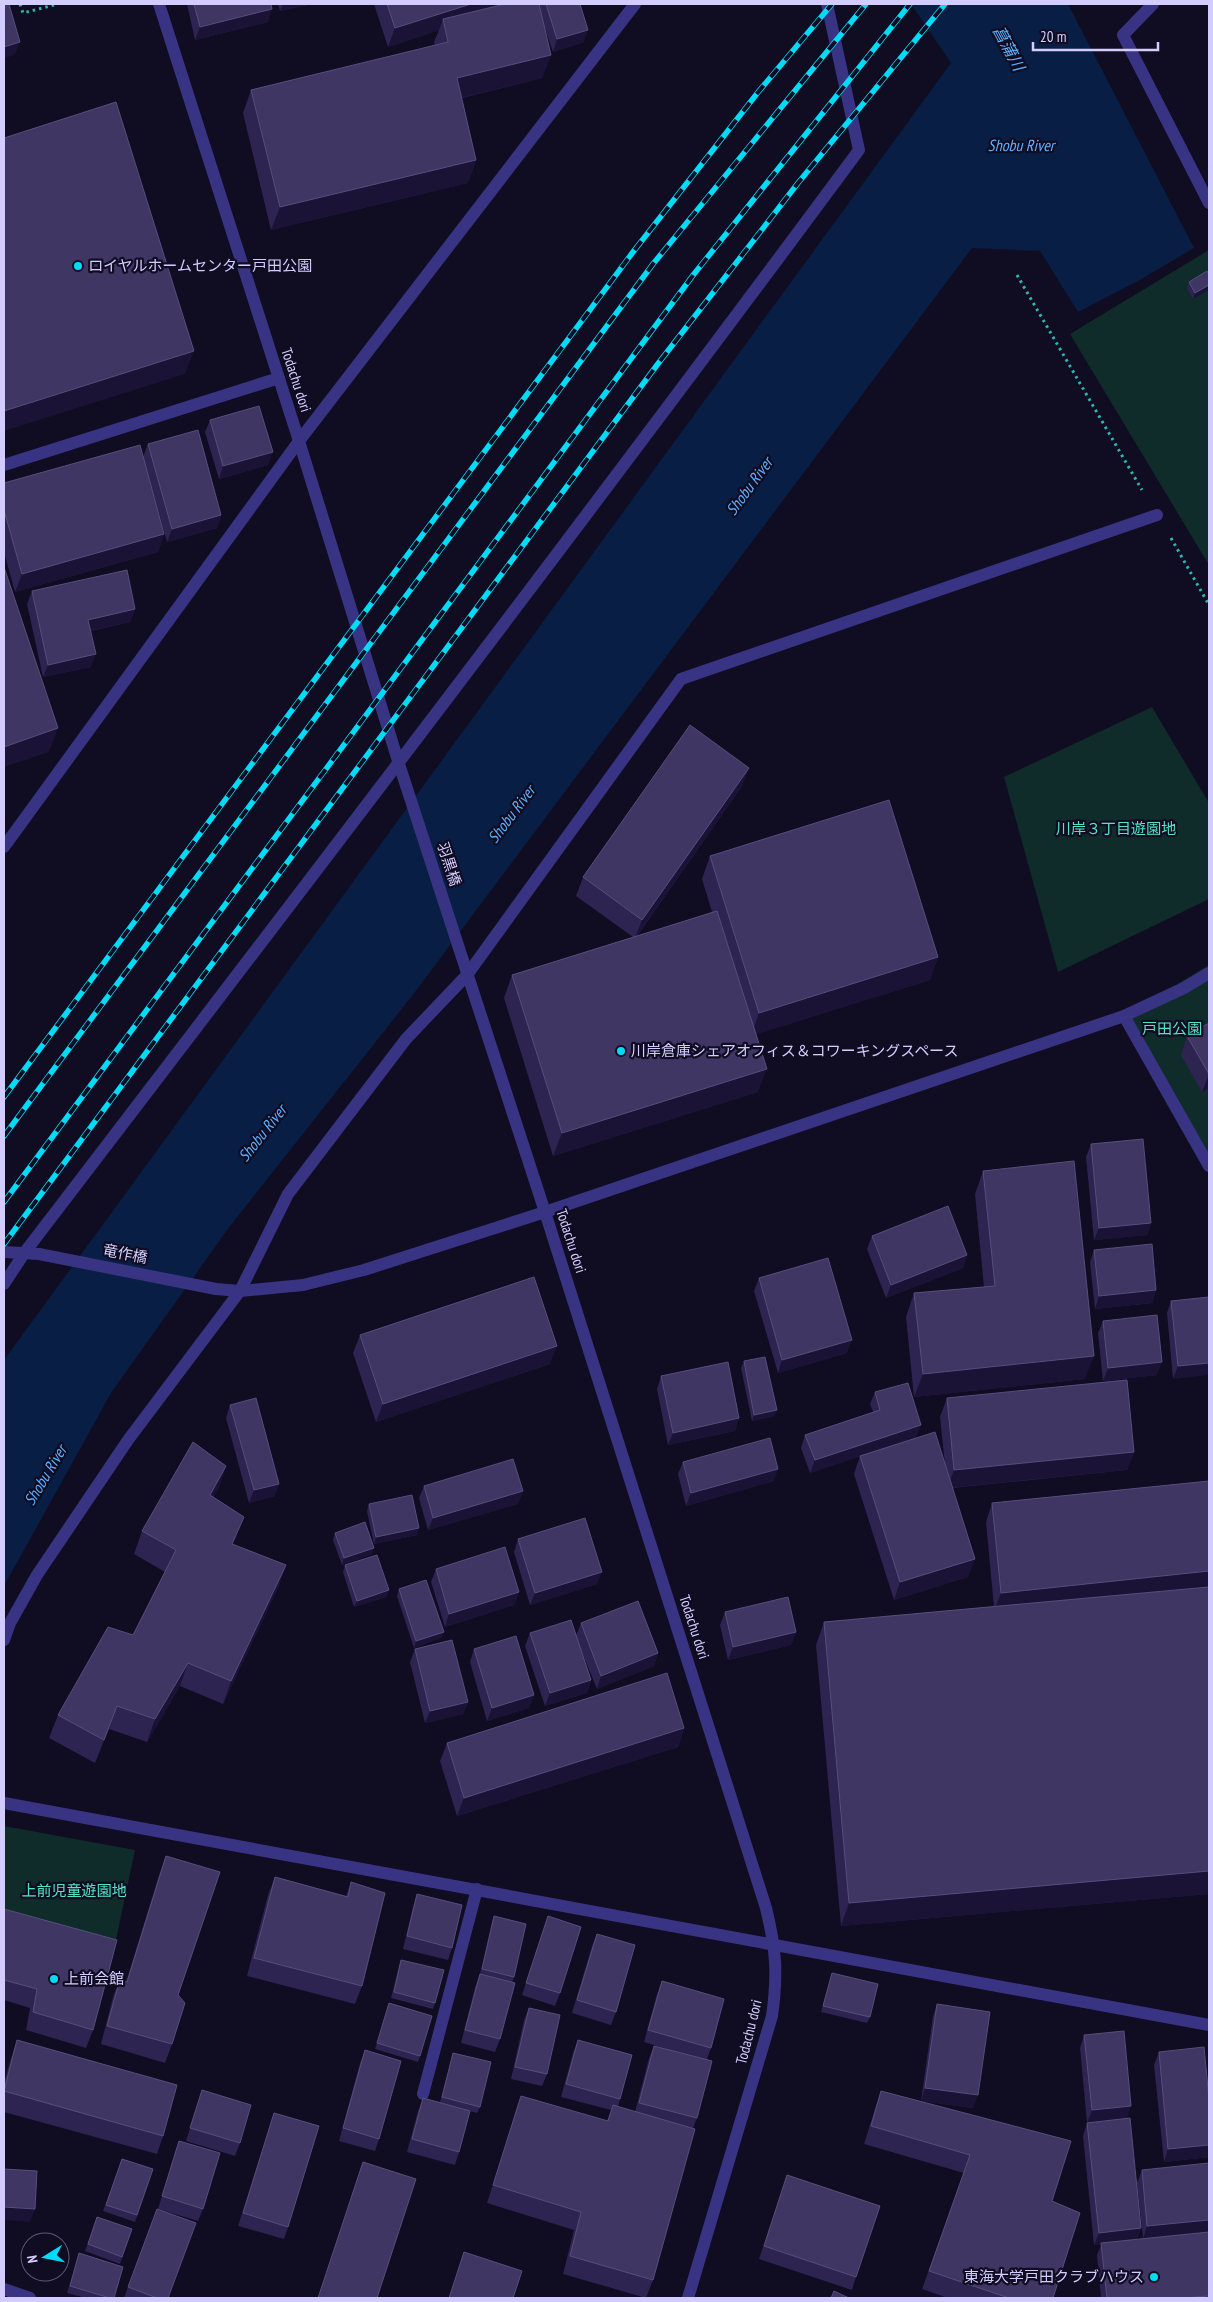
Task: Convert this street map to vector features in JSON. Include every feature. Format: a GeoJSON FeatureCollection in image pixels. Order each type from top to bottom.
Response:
{"type":"FeatureCollection","features":[{"type":"Feature","properties":{"kind":"street","name":"Todachu dori"},"geometry":{"type":"LineString","coordinates":[[159,4],[299,441],[400,766]]}},
{"type":"Feature","properties":{"kind":"street"},"geometry":{"type":"LineString","coordinates":[[4,847],[299,441],[635,4]]}},
{"type":"Feature","properties":{"kind":"street"},"geometry":{"type":"LineString","coordinates":[[4,1284],[25,1252],[400,766],[859,150],[827,4]]}},
{"type":"Feature","properties":{"kind":"street"},"geometry":{"type":"LineString","coordinates":[[1153,4],[1123,35],[1209,203]]}},
{"type":"Feature","properties":{"kind":"street"},"geometry":{"type":"LineString","coordinates":[[4,464],[278,378]]}},
{"type":"Feature","properties":{"kind":"street"},"geometry":{"type":"LineString","coordinates":[[4,1640],[10,1623],[37,1575],[123,1448],[240,1291],[288,1194],[406,1039],[467,973],[682,680],[1157,514]]}},
{"type":"Feature","properties":{"kind":"street","name":"羽黒橋"},"geometry":{"type":"LineString","coordinates":[[400,766],[467,973]]}},
{"type":"Feature","properties":{"kind":"street","name":"Todachu dori"},"geometry":{"type":"LineString","coordinates":[[467,973],[766,1908],[775,1944],[777,1967],[772,2016],[688,2298]]}},
{"type":"Feature","properties":{"kind":"street","name":"竜作橋"},"geometry":{"type":"LineString","coordinates":[[4,1252],[39,1254],[216,1289],[240,1291],[303,1285],[364,1270],[545,1212],[1124,1016],[1184,988],[1209,973]]}},
{"type":"Feature","properties":{"kind":"street"},"geometry":{"type":"LineString","coordinates":[[1124,1016],[1209,1166]]}},
{"type":"Feature","properties":{"kind":"street"},"geometry":{"type":"LineString","coordinates":[[4,1803],[1209,2025]]}},
{"type":"Feature","properties":{"kind":"street"},"geometry":{"type":"LineString","coordinates":[[423,2094],[477,1890]]}},
{"type":"Feature","properties":{"kind":"street"},"geometry":{"type":"LineString","coordinates":[[4,2289],[30,2298]]}},
{"type":"Feature","properties":{"kind":"path"},"geometry":{"type":"LineString","coordinates":[[20,4],[23,13],[58,4]]}},
{"type":"Feature","properties":{"kind":"path"},"geometry":{"type":"LineString","coordinates":[[1017,275],[1209,605]]}},
{"type":"Feature","properties":{"kind":"green space"},"geometry":{"type":"Polygon","coordinates":[[[1209,250],[1209,565],[1070,334],[1209,250]]]}},
{"type":"Feature","properties":{"kind":"green space","name":"川岸３丁目遊園地"},"geometry":{"type":"Polygon","coordinates":[[[1152,707],[1209,803],[1209,899],[1058,972],[1004,777],[1152,707]]]}},
{"type":"Feature","properties":{"kind":"green space","name":"戸田公園"},"geometry":{"type":"Polygon","coordinates":[[[1209,965],[1209,1166],[1124,1016],[1209,965]]]}},
{"type":"Feature","properties":{"kind":"green space","name":"上前児童遊園地"},"geometry":{"type":"Polygon","coordinates":[[[4,1826],[135,1850],[113,1954],[4,1924],[4,1826]]]}},
{"type":"Feature","properties":{"kind":"water","name":"Shobu River"},"geometry":{"type":"Polygon","coordinates":[[[911,4],[1068,4],[1194,248],[1138,281],[1078,312],[1040,251],[972,248],[412,996],[230,1226],[111,1393],[4,1586],[4,1360],[951,63],[911,4]]]}},
{"type":"Feature","properties":{"kind":"building"},"geometry":{"type":"Polygon","coordinates":[[[4,4],[9,4],[20,42],[4,47],[4,4]]]}},
{"type":"Feature","properties":{"kind":"building"},"geometry":{"type":"Polygon","coordinates":[[[194,4],[271,4],[272,9],[200,27],[194,4]]]}},
{"type":"Feature","properties":{"kind":"building"},"geometry":{"type":"Polygon","coordinates":[[[387,4],[471,4],[395,28],[387,4]]]}},
{"type":"Feature","properties":{"kind":"building"},"geometry":{"type":"Polygon","coordinates":[[[505,4],[539,4],[551,55],[457,78],[476,160],[280,207],[251,90],[448,42],[443,19],[505,4]]]}},
{"type":"Feature","properties":{"kind":"building"},"geometry":{"type":"Polygon","coordinates":[[[546,4],[580,4],[588,30],[557,39],[546,4]]]}},
{"type":"Feature","properties":{"kind":"building","name":"ロイヤルホームセンター戸田公園"},"geometry":{"type":"Polygon","coordinates":[[[116,102],[194,351],[4,411],[4,138],[116,102]]]}},
{"type":"Feature","properties":{"kind":"building"},"geometry":{"type":"Polygon","coordinates":[[[1207,271],[1209,285],[1195,293],[1189,282],[1207,271]]]}},
{"type":"Feature","properties":{"kind":"building"},"geometry":{"type":"Polygon","coordinates":[[[259,406],[273,452],[223,466],[210,420],[259,406]]]}},
{"type":"Feature","properties":{"kind":"building"},"geometry":{"type":"Polygon","coordinates":[[[198,430],[221,515],[172,529],[148,444],[198,430]]]}},
{"type":"Feature","properties":{"kind":"building"},"geometry":{"type":"Polygon","coordinates":[[[140,445],[164,534],[22,574],[4,510],[4,483],[140,445]]]}},
{"type":"Feature","properties":{"kind":"building"},"geometry":{"type":"Polygon","coordinates":[[[4,567],[58,728],[4,747],[4,567]]]}},
{"type":"Feature","properties":{"kind":"building"},"geometry":{"type":"Polygon","coordinates":[[[127,570],[135,609],[88,620],[96,654],[48,665],[32,591],[127,570]]]}},
{"type":"Feature","properties":{"kind":"building"},"geometry":{"type":"Polygon","coordinates":[[[690,725],[749,768],[642,920],[583,877],[690,725]]]}},
{"type":"Feature","properties":{"kind":"building"},"geometry":{"type":"Polygon","coordinates":[[[889,800],[938,957],[759,1013],[710,856],[889,800]]]}},
{"type":"Feature","properties":{"kind":"building"},"geometry":{"type":"Polygon","coordinates":[[[717,911],[767,1069],[562,1133],[512,975],[717,911]]]}},
{"type":"Feature","properties":{"kind":"building"},"geometry":{"type":"Polygon","coordinates":[[[1209,1023],[1209,1074],[1187,1036],[1209,1023]]]}},
{"type":"Feature","properties":{"kind":"building"},"geometry":{"type":"Polygon","coordinates":[[[1143,1139],[1151,1223],[1099,1228],[1091,1144],[1143,1139]]]}},
{"type":"Feature","properties":{"kind":"building"},"geometry":{"type":"Polygon","coordinates":[[[1074,1161],[1094,1356],[923,1374],[914,1293],[995,1286],[983,1171],[1074,1161]]]}},
{"type":"Feature","properties":{"kind":"building"},"geometry":{"type":"Polygon","coordinates":[[[948,1206],[967,1255],[891,1285],[872,1236],[948,1206]]]}},
{"type":"Feature","properties":{"kind":"building"},"geometry":{"type":"Polygon","coordinates":[[[1152,1244],[1156,1290],[1099,1296],[1094,1250],[1152,1244]]]}},
{"type":"Feature","properties":{"kind":"building"},"geometry":{"type":"Polygon","coordinates":[[[828,1258],[852,1340],[782,1360],[759,1278],[828,1258]]]}},
{"type":"Feature","properties":{"kind":"building"},"geometry":{"type":"Polygon","coordinates":[[[534,1277],[557,1346],[383,1404],[360,1335],[534,1277]]]}},
{"type":"Feature","properties":{"kind":"building"},"geometry":{"type":"Polygon","coordinates":[[[1209,1297],[1209,1363],[1178,1366],[1171,1301],[1209,1297]]]}},
{"type":"Feature","properties":{"kind":"building"},"geometry":{"type":"Polygon","coordinates":[[[1157,1315],[1162,1362],[1108,1368],[1103,1321],[1157,1315]]]}},
{"type":"Feature","properties":{"kind":"building"},"geometry":{"type":"Polygon","coordinates":[[[765,1357],[777,1410],[754,1415],[744,1361],[765,1357]]]}},
{"type":"Feature","properties":{"kind":"building"},"geometry":{"type":"Polygon","coordinates":[[[728,1362],[739,1418],[673,1433],[661,1376],[728,1362]]]}},
{"type":"Feature","properties":{"kind":"building"},"geometry":{"type":"Polygon","coordinates":[[[1127,1380],[1134,1452],[954,1470],[947,1398],[1127,1380]]]}},
{"type":"Feature","properties":{"kind":"building"},"geometry":{"type":"Polygon","coordinates":[[[908,1383],[921,1425],[815,1460],[805,1435],[880,1410],[875,1392],[908,1383]]]}},
{"type":"Feature","properties":{"kind":"building"},"geometry":{"type":"Polygon","coordinates":[[[256,1398],[279,1484],[254,1490],[230,1405],[256,1398]]]}},
{"type":"Feature","properties":{"kind":"building"},"geometry":{"type":"Polygon","coordinates":[[[935,1432],[975,1559],[900,1582],[860,1456],[935,1432]]]}},
{"type":"Feature","properties":{"kind":"building"},"geometry":{"type":"Polygon","coordinates":[[[770,1438],[778,1469],[691,1493],[683,1462],[770,1438]]]}},
{"type":"Feature","properties":{"kind":"building"},"geometry":{"type":"Polygon","coordinates":[[[193,1442],[226,1466],[210,1495],[244,1517],[232,1544],[286,1565],[231,1681],[188,1663],[155,1719],[117,1706],[104,1740],[58,1715],[108,1627],[133,1635],[176,1550],[142,1531],[193,1442]]]}},
{"type":"Feature","properties":{"kind":"building"},"geometry":{"type":"Polygon","coordinates":[[[513,1459],[523,1491],[433,1518],[424,1486],[513,1459]]]}},
{"type":"Feature","properties":{"kind":"building"},"geometry":{"type":"Polygon","coordinates":[[[1209,1481],[1209,1571],[1001,1593],[992,1503],[1209,1481]]]}},
{"type":"Feature","properties":{"kind":"building"},"geometry":{"type":"Polygon","coordinates":[[[412,1495],[419,1528],[376,1537],[369,1504],[412,1495]]]}},
{"type":"Feature","properties":{"kind":"building"},"geometry":{"type":"Polygon","coordinates":[[[585,1518],[602,1572],[535,1593],[518,1539],[585,1518]]]}},
{"type":"Feature","properties":{"kind":"building"},"geometry":{"type":"Polygon","coordinates":[[[365,1522],[374,1548],[344,1558],[335,1533],[365,1522]]]}},
{"type":"Feature","properties":{"kind":"building"},"geometry":{"type":"Polygon","coordinates":[[[505,1547],[519,1592],[449,1614],[436,1569],[505,1547]]]}},
{"type":"Feature","properties":{"kind":"building"},"geometry":{"type":"Polygon","coordinates":[[[377,1555],[389,1590],[357,1601],[345,1565],[377,1555]]]}},
{"type":"Feature","properties":{"kind":"building"},"geometry":{"type":"Polygon","coordinates":[[[426,1580],[444,1632],[416,1641],[399,1589],[426,1580]]]}},
{"type":"Feature","properties":{"kind":"building"},"geometry":{"type":"Polygon","coordinates":[[[1209,1587],[1209,1871],[849,1903],[824,1622],[1209,1587]]]}},
{"type":"Feature","properties":{"kind":"building"},"geometry":{"type":"Polygon","coordinates":[[[788,1597],[796,1632],[733,1647],[725,1612],[788,1597]]]}},
{"type":"Feature","properties":{"kind":"building"},"geometry":{"type":"Polygon","coordinates":[[[638,1601],[658,1653],[601,1676],[581,1623],[638,1601]]]}},
{"type":"Feature","properties":{"kind":"building"},"geometry":{"type":"Polygon","coordinates":[[[571,1620],[591,1680],[550,1693],[530,1633],[571,1620]]]}},
{"type":"Feature","properties":{"kind":"building"},"geometry":{"type":"Polygon","coordinates":[[[516,1636],[534,1695],[492,1708],[474,1649],[516,1636]]]}},
{"type":"Feature","properties":{"kind":"building"},"geometry":{"type":"Polygon","coordinates":[[[452,1640],[468,1702],[430,1711],[415,1649],[452,1640]]]}},
{"type":"Feature","properties":{"kind":"building"},"geometry":{"type":"Polygon","coordinates":[[[667,1673],[684,1728],[464,1798],[447,1743],[667,1673]]]}},
{"type":"Feature","properties":{"kind":"building"},"geometry":{"type":"Polygon","coordinates":[[[166,1856],[220,1872],[178,1995],[185,2003],[172,2044],[107,2026],[120,1979],[127,1982],[166,1856]]]}},
{"type":"Feature","properties":{"kind":"building"},"geometry":{"type":"Polygon","coordinates":[[[275,1877],[348,1897],[351,1882],[385,1893],[362,1986],[254,1958],[275,1877]]]}},
{"type":"Feature","properties":{"kind":"building"},"geometry":{"type":"Polygon","coordinates":[[[417,1894],[462,1905],[452,1948],[407,1936],[417,1894]]]}},
{"type":"Feature","properties":{"kind":"building","name":"上前会館"},"geometry":{"type":"Polygon","coordinates":[[[4,1909],[117,1940],[93,2030],[33,2012],[37,1989],[4,1980],[4,1909]]]}},
{"type":"Feature","properties":{"kind":"building"},"geometry":{"type":"Polygon","coordinates":[[[494,1916],[526,1924],[514,1977],[482,1969],[494,1916]]]}},
{"type":"Feature","properties":{"kind":"building"},"geometry":{"type":"Polygon","coordinates":[[[548,1916],[581,1927],[560,1993],[526,1983],[548,1916]]]}},
{"type":"Feature","properties":{"kind":"building"},"geometry":{"type":"Polygon","coordinates":[[[597,1934],[635,1945],[616,2012],[577,2000],[597,1934]]]}},
{"type":"Feature","properties":{"kind":"building"},"geometry":{"type":"Polygon","coordinates":[[[401,1960],[444,1970],[435,2003],[394,1992],[401,1960]]]}},
{"type":"Feature","properties":{"kind":"building"},"geometry":{"type":"Polygon","coordinates":[[[832,1973],[878,1984],[870,2017],[823,2006],[832,1973]]]}},
{"type":"Feature","properties":{"kind":"building"},"geometry":{"type":"Polygon","coordinates":[[[480,1974],[515,1983],[500,2039],[465,2030],[480,1974]]]}},
{"type":"Feature","properties":{"kind":"building"},"geometry":{"type":"Polygon","coordinates":[[[662,1981],[724,1999],[711,2048],[648,2030],[662,1981]]]}},
{"type":"Feature","properties":{"kind":"building"},"geometry":{"type":"Polygon","coordinates":[[[389,2003],[432,2016],[420,2056],[377,2043],[389,2003]]]}},
{"type":"Feature","properties":{"kind":"building"},"geometry":{"type":"Polygon","coordinates":[[[937,2004],[990,2012],[978,2095],[925,2088],[937,2004]]]}},
{"type":"Feature","properties":{"kind":"building"},"geometry":{"type":"Polygon","coordinates":[[[529,2008],[560,2015],[547,2074],[515,2067],[529,2008]]]}},
{"type":"Feature","properties":{"kind":"building"},"geometry":{"type":"Polygon","coordinates":[[[1124,2031],[1131,2106],[1092,2110],[1084,2035],[1124,2031]]]}},
{"type":"Feature","properties":{"kind":"building"},"geometry":{"type":"Polygon","coordinates":[[[17,2040],[177,2085],[163,2136],[4,2091],[17,2040]]]}},
{"type":"Feature","properties":{"kind":"building"},"geometry":{"type":"Polygon","coordinates":[[[578,2040],[632,2055],[620,2099],[566,2084],[578,2040]]]}},
{"type":"Feature","properties":{"kind":"building"},"geometry":{"type":"Polygon","coordinates":[[[654,2046],[712,2061],[697,2118],[639,2103],[654,2046]]]}},
{"type":"Feature","properties":{"kind":"building"},"geometry":{"type":"Polygon","coordinates":[[[1204,2047],[1209,2099],[1209,2145],[1168,2149],[1159,2052],[1204,2047]]]}},
{"type":"Feature","properties":{"kind":"building"},"geometry":{"type":"Polygon","coordinates":[[[365,2050],[401,2061],[379,2139],[343,2128],[365,2050]]]}},
{"type":"Feature","properties":{"kind":"building"},"geometry":{"type":"Polygon","coordinates":[[[453,2053],[491,2062],[480,2107],[442,2097],[453,2053]]]}},
{"type":"Feature","properties":{"kind":"building"},"geometry":{"type":"Polygon","coordinates":[[[202,2090],[251,2105],[240,2143],[190,2128],[202,2090]]]}},
{"type":"Feature","properties":{"kind":"building"},"geometry":{"type":"Polygon","coordinates":[[[881,2091],[1071,2141],[1052,2201],[1080,2213],[1053,2298],[1009,2298],[929,2271],[970,2155],[871,2126],[881,2091]]]}},
{"type":"Feature","properties":{"kind":"building"},"geometry":{"type":"Polygon","coordinates":[[[521,2096],[608,2121],[613,2105],[695,2129],[653,2280],[570,2256],[581,2212],[493,2185],[521,2096]]]}},
{"type":"Feature","properties":{"kind":"building"},"geometry":{"type":"Polygon","coordinates":[[[423,2098],[470,2111],[459,2152],[412,2139],[423,2098]]]}},
{"type":"Feature","properties":{"kind":"building"},"geometry":{"type":"Polygon","coordinates":[[[274,2113],[319,2126],[288,2227],[243,2213],[274,2113]]]}},
{"type":"Feature","properties":{"kind":"building"},"geometry":{"type":"Polygon","coordinates":[[[1130,2118],[1141,2228],[1099,2233],[1087,2123],[1130,2118]]]}},
{"type":"Feature","properties":{"kind":"building"},"geometry":{"type":"Polygon","coordinates":[[[179,2141],[220,2153],[203,2209],[162,2196],[179,2141]]]}},
{"type":"Feature","properties":{"kind":"building"},"geometry":{"type":"Polygon","coordinates":[[[122,2159],[153,2169],[137,2215],[106,2205],[122,2159]]]}},
{"type":"Feature","properties":{"kind":"building"},"geometry":{"type":"Polygon","coordinates":[[[363,2162],[416,2179],[377,2298],[318,2298],[363,2162]]]}},
{"type":"Feature","properties":{"kind":"building"},"geometry":{"type":"Polygon","coordinates":[[[1209,2163],[1209,2220],[1147,2226],[1142,2170],[1209,2163]]]}},
{"type":"Feature","properties":{"kind":"building"},"geometry":{"type":"Polygon","coordinates":[[[4,2169],[37,2171],[35,2209],[4,2207],[4,2169]]]}},
{"type":"Feature","properties":{"kind":"building"},"geometry":{"type":"Polygon","coordinates":[[[787,2175],[880,2206],[856,2277],[764,2246],[787,2175]]]}},
{"type":"Feature","properties":{"kind":"building"},"geometry":{"type":"Polygon","coordinates":[[[157,2209],[196,2223],[168,2298],[157,2298],[128,2287],[157,2209]]]}},
{"type":"Feature","properties":{"kind":"building"},"geometry":{"type":"Polygon","coordinates":[[[97,2217],[132,2229],[122,2257],[88,2244],[97,2217]]]}},
{"type":"Feature","properties":{"kind":"building","name":"東海大学戸田クラブハウス"},"geometry":{"type":"Polygon","coordinates":[[[1209,2232],[1209,2296],[1107,2298],[1101,2243],[1209,2232]]]}},
{"type":"Feature","properties":{"kind":"building"},"geometry":{"type":"Polygon","coordinates":[[[464,2252],[522,2271],[513,2298],[449,2298],[464,2252]]]}},
{"type":"Feature","properties":{"kind":"building"},"geometry":{"type":"Polygon","coordinates":[[[79,2253],[123,2267],[114,2298],[70,2286],[79,2253]]]}},
{"type":"Feature","properties":{"kind":"building"},"geometry":{"type":"Polygon","coordinates":[[[834,2291],[849,2298],[831,2298],[834,2291]]]}},
{"type":"Feature","properties":{"kind":"railway"},"geometry":{"type":"LineString","coordinates":[[4,1097],[633,252],[759,91],[832,4]]}},
{"type":"Feature","properties":{"kind":"railway"},"geometry":{"type":"LineString","coordinates":[[4,1136],[653,264],[866,4]]}},
{"type":"Feature","properties":{"kind":"railway"},"geometry":{"type":"LineString","coordinates":[[4,1202],[694,274],[910,4]]}},
{"type":"Feature","properties":{"kind":"railway"},"geometry":{"type":"LineString","coordinates":[[4,1244],[657,365],[798,183],[945,4]]}},
{"type":"Feature","properties":{"kind":"place","name":"ロイヤルホームセンター戸田公園"},"geometry":{"type":"Point","coordinates":[78,266]}},
{"type":"Feature","properties":{"kind":"place","name":"川岸倉庫シェアオフィス＆コワーキングスペース"},"geometry":{"type":"Point","coordinates":[621,1051]}},
{"type":"Feature","properties":{"kind":"place","name":"上前会館"},"geometry":{"type":"Point","coordinates":[54,1979]}},
{"type":"Feature","properties":{"kind":"place","name":"東海大学戸田クラブハウス"},"geometry":{"type":"Point","coordinates":[1154,2277]}},
{"type":"Feature","properties":{"kind":"water label","name":"菖蒲川"},"geometry":{"type":"Point","coordinates":[1009,48]}}]}
